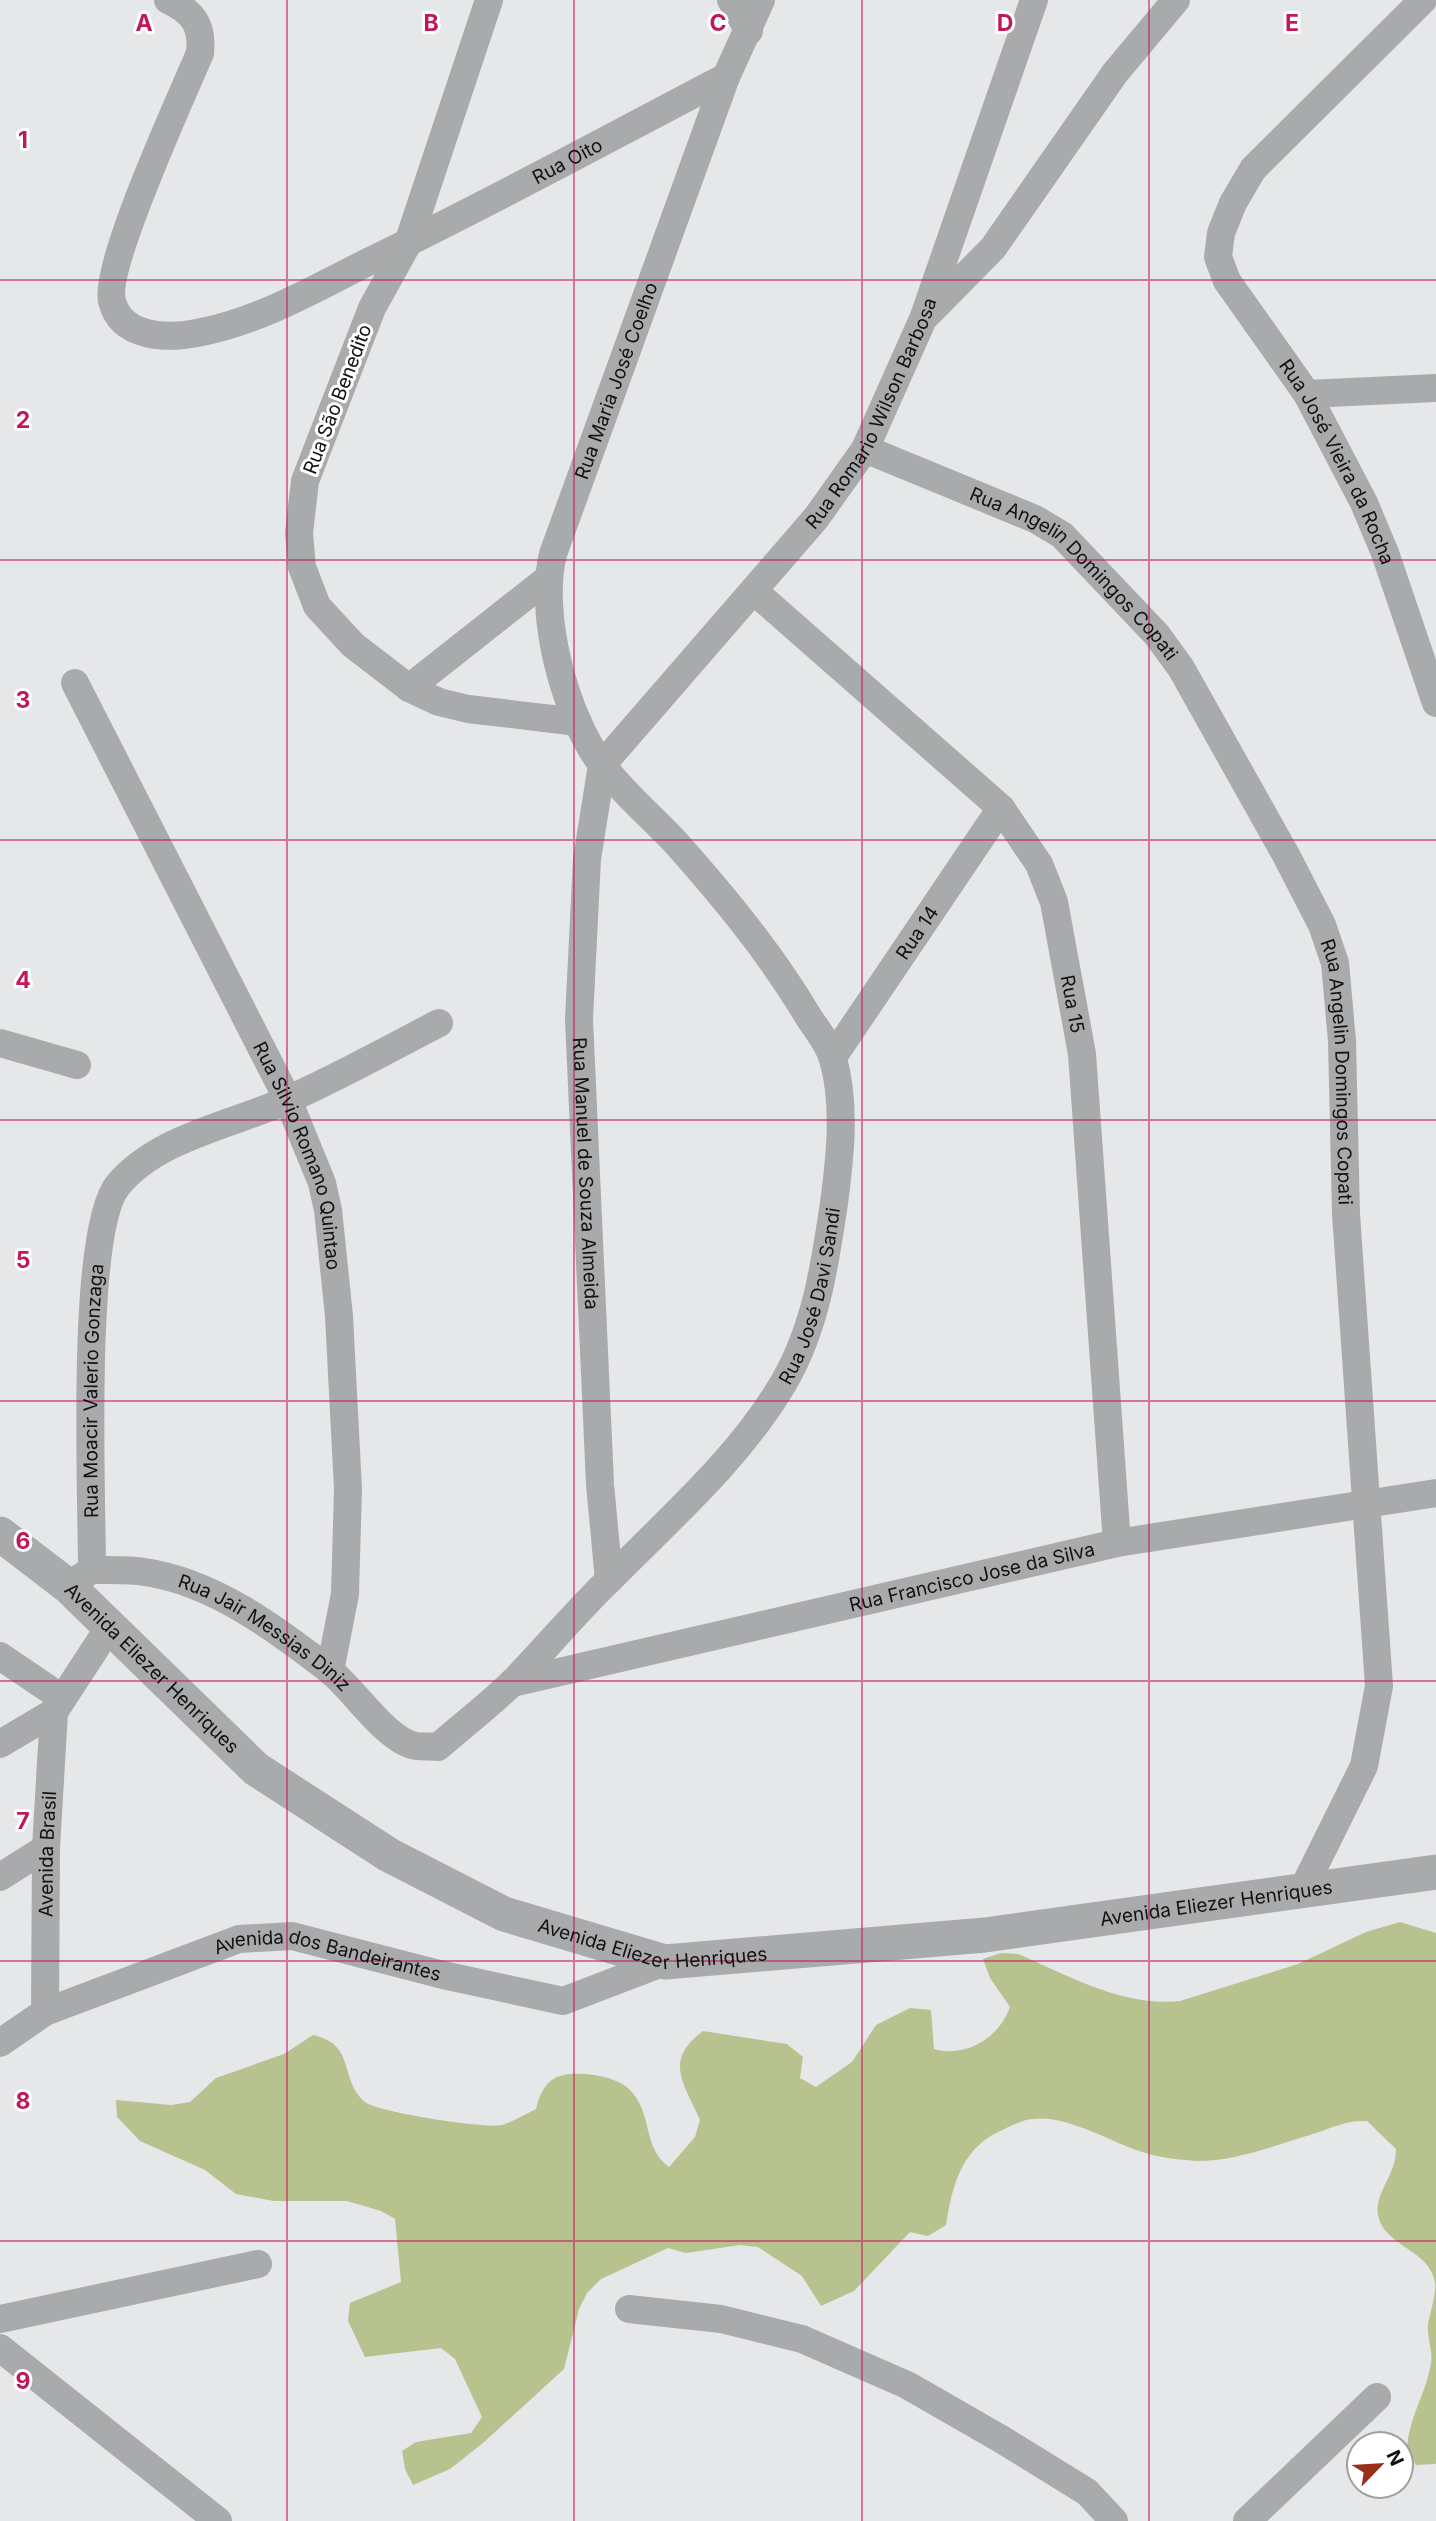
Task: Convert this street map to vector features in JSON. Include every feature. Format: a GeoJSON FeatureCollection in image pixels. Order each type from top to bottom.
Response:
{"type":"FeatureCollection","features":[{"type":"Feature","properties":{"kind":"street","name":"Rua Oito"},"geometry":{"type":"LineString","coordinates":[[168,0],[185,8],[197,24],[202,36],[200,53],[129,224],[110,286],[112,303],[118,314],[132,328],[149,335],[197,333],[260,315],[408,243],[726,78]]}},
{"type":"Feature","properties":{"kind":"street","name":"Rua São Benedito"},"geometry":{"type":"LineString","coordinates":[[489,0],[408,243],[372,309],[305,481],[299,533],[302,566],[317,606],[354,645],[409,688],[439,702],[468,709],[578,722]]}},
{"type":"Feature","properties":{"kind":"street"},"geometry":{"type":"LineString","coordinates":[[731,0],[749,31]]}},
{"type":"Feature","properties":{"kind":"street","name":"Rua Maria José Coelho"},"geometry":{"type":"LineString","coordinates":[[602,765],[578,722],[552,640],[546,580],[552,554],[726,78],[761,0]]}},
{"type":"Feature","properties":{"kind":"street","name":"Rua Romario Wilson Barbosa"},"geometry":{"type":"LineString","coordinates":[[602,765],[816,518],[865,449],[923,318],[1034,0]]}},
{"type":"Feature","properties":{"kind":"street"},"geometry":{"type":"LineString","coordinates":[[923,318],[993,248],[1115,74],[1176,0]]}},
{"type":"Feature","properties":{"kind":"street","name":"Rua José Vieira da Rocha"},"geometry":{"type":"LineString","coordinates":[[1423,0],[1254,169],[1233,203],[1221,233],[1218,257],[1227,281],[1307,394],[1364,502],[1426,643],[1436,704]]}},
{"type":"Feature","properties":{"kind":"street"},"geometry":{"type":"LineString","coordinates":[[1307,394],[1436,388]]}},
{"type":"Feature","properties":{"kind":"street","name":"Rua Angelin Domingos Copati"},"geometry":{"type":"LineString","coordinates":[[865,449],[1035,519],[1062,535],[1169,648],[1322,925],[1335,964],[1342,1041],[1346,1214],[1364,1506],[1379,1686],[1364,1766],[1302,1891]]}},
{"type":"Feature","properties":{"kind":"street"},"geometry":{"type":"LineString","coordinates":[[409,688],[546,580]]}},
{"type":"Feature","properties":{"kind":"street","name":"Rua 15"},"geometry":{"type":"LineString","coordinates":[[754,591],[1001,808],[1039,864],[1054,902],[1082,1054],[1118,1543]]}},
{"type":"Feature","properties":{"kind":"street","name":"Rua Silvio Romano Quintao"},"geometry":{"type":"LineString","coordinates":[[75,683],[288,1100],[322,1182],[328,1210],[338,1315],[348,1489],[345,1594],[330,1671]]}},
{"type":"Feature","properties":{"kind":"street","name":"Rua José Davi Sandi"},"geometry":{"type":"LineString","coordinates":[[414,1746],[438,1746],[512,1683],[609,1580],[715,1475],[745,1439],[784,1382],[803,1342],[823,1280],[837,1179],[840,1111],[833,1057],[786,979],[755,937],[677,845],[602,765]]}},
{"type":"Feature","properties":{"kind":"street","name":"Rua Manuel de Souza Almeida"},"geometry":{"type":"LineString","coordinates":[[602,765],[587,859],[579,1019],[600,1484],[609,1580]]}},
{"type":"Feature","properties":{"kind":"street","name":"Rua 14"},"geometry":{"type":"LineString","coordinates":[[833,1057],[1001,808]]}},
{"type":"Feature","properties":{"kind":"street"},"geometry":{"type":"LineString","coordinates":[[288,1100],[439,1023]]}},
{"type":"Feature","properties":{"kind":"street"},"geometry":{"type":"LineString","coordinates":[[0,1043],[77,1065]]}},
{"type":"Feature","properties":{"kind":"street","name":"Rua Moacir Valerio Gonzaga"},"geometry":{"type":"LineString","coordinates":[[80,1578],[93,1293],[102,1220],[117,1186],[161,1150],[288,1100]]}},
{"type":"Feature","properties":{"kind":"street","name":"Rua Francisco Jose da Silva"},"geometry":{"type":"LineString","coordinates":[[512,1683],[1118,1543],[1436,1493]]}},
{"type":"Feature","properties":{"kind":"street","name":"Avenida Eliezer Henriques"},"geometry":{"type":"LineString","coordinates":[[0,1534],[80,1578],[110,1626],[256,1769],[389,1855],[504,1914],[665,1962],[985,1935],[1436,1872]]}},
{"type":"Feature","properties":{"kind":"street","name":"Rua Jair Messias Diniz"},"geometry":{"type":"LineString","coordinates":[[80,1578],[144,1572],[200,1589],[251,1614],[330,1671],[388,1729],[414,1746]]}},
{"type":"Feature","properties":{"kind":"street"},"geometry":{"type":"LineString","coordinates":[[0,1744],[58,1705],[110,1626]]}},
{"type":"Feature","properties":{"kind":"street"},"geometry":{"type":"LineString","coordinates":[[0,1656],[58,1705]]}},
{"type":"Feature","properties":{"kind":"street","name":"Avenida Brasil"},"geometry":{"type":"LineString","coordinates":[[45,2012],[46,1848],[58,1705]]}},
{"type":"Feature","properties":{"kind":"street"},"geometry":{"type":"LineString","coordinates":[[0,1877],[46,1848]]}},
{"type":"Feature","properties":{"kind":"street","name":"Avenida dos Bandeirantes"},"geometry":{"type":"LineString","coordinates":[[0,2043],[45,2012],[239,1939],[292,1936],[443,1975],[563,2001],[665,1962]]}},
{"type":"Feature","properties":{"kind":"street"},"geometry":{"type":"LineString","coordinates":[[0,2319],[258,2264]]}},
{"type":"Feature","properties":{"kind":"street"},"geometry":{"type":"LineString","coordinates":[[629,2309],[721,2319],[802,2339],[906,2385],[1001,2439],[1087,2492],[1114,2521]]}},
{"type":"Feature","properties":{"kind":"street"},"geometry":{"type":"LineString","coordinates":[[0,2348],[218,2521]]}},
{"type":"Feature","properties":{"kind":"street"},"geometry":{"type":"LineString","coordinates":[[1247,2521],[1377,2397]]}},
{"type":"Feature","properties":{"kind":"green space"},"geometry":{"type":"Polygon","coordinates":[[[1400,1922],[1436,1933],[1435,2464],[1416,2465],[1415,2430],[1410,2430],[1431,2363],[1428,2325],[1435,2283],[1425,2263],[1397,2242],[1382,2226],[1378,2215],[1379,2199],[1393,2168],[1396,2149],[1367,2121],[1341,2124],[1242,2155],[1197,2161],[1145,2153],[1059,2120],[1033,2119],[1020,2122],[985,2140],[967,2159],[955,2184],[946,2225],[928,2236],[910,2232],[854,2291],[821,2306],[802,2276],[758,2247],[740,2245],[686,2253],[668,2248],[601,2279],[587,2293],[579,2309],[564,2369],[483,2443],[450,2469],[413,2485],[405,2469],[402,2451],[416,2442],[471,2433],[482,2417],[455,2359],[441,2348],[365,2357],[348,2321],[350,2303],[401,2282],[395,2219],[381,2211],[347,2201],[274,2201],[236,2194],[205,2170],[140,2141],[117,2117],[116,2100],[171,2105],[190,2102],[216,2078],[284,2054],[313,2035],[336,2046],[342,2054],[357,2093],[365,2102],[432,2119],[502,2125],[536,2109],[545,2088],[562,2075],[581,2074],[622,2083],[636,2097],[654,2150],[669,2167],[695,2137],[700,2120],[683,2083],[680,2063],[683,2052],[703,2031],[787,2044],[803,2057],[800,2078],[816,2087],[852,2062],[876,2025],[910,2008],[931,2010],[934,2049],[958,2051],[990,2036],[1005,2018],[1010,2007],[990,1978],[983,1959],[1001,1953],[1018,1954],[1117,1995],[1159,2002],[1180,2001],[1298,1964],[1366,1932],[1400,1922]]]}}]}
